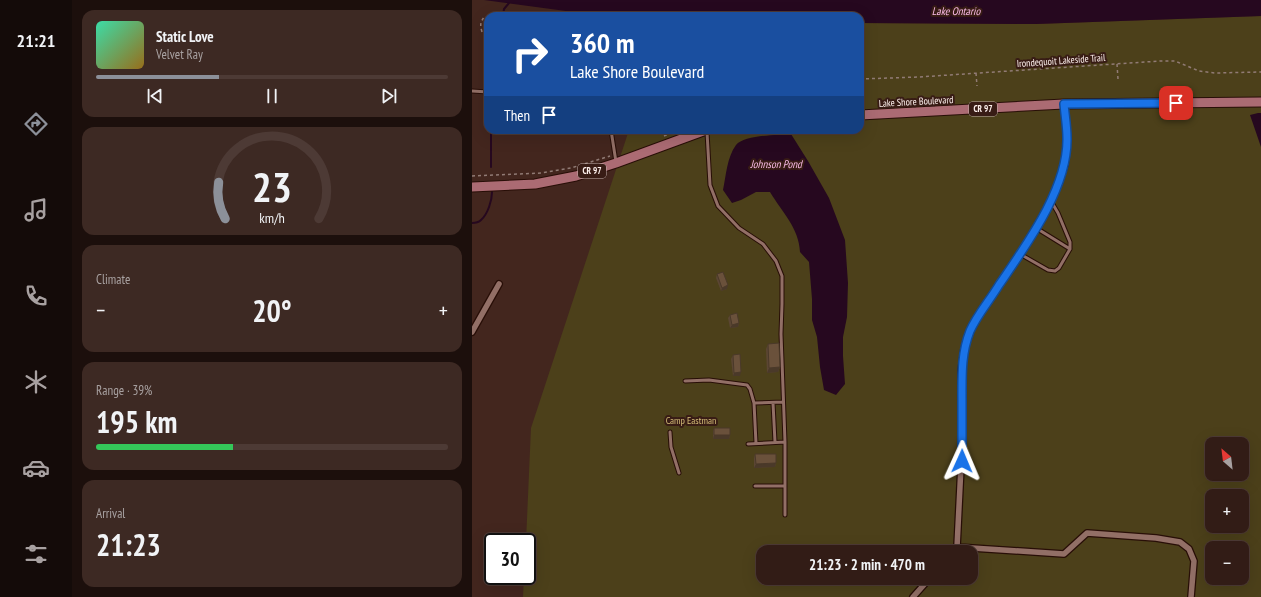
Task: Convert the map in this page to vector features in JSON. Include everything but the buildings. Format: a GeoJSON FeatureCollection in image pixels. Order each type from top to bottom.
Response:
{"type":"FeatureCollection","features":[{"type":"Feature","properties":{"kind":"main road","name":"Lake Shore Boulevard"},"geometry":{"type":"LineString","coordinates":[[864,115],[1064,104],[1261,102]]}},
{"type":"Feature","properties":{"kind":"main road","name":"CR 97"},"geometry":{"type":"LineString","coordinates":[[472,187],[535,184],[576,176],[615,159],[693,134]]}},
{"type":"Feature","properties":{"kind":"street"},"geometry":{"type":"LineString","coordinates":[[958,545],[962,446],[961,371],[964,349],[971,330],[980,313],[1036,228],[1059,183],[1065,164],[1067,138],[1064,104]]}},
{"type":"Feature","properties":{"kind":"street"},"geometry":{"type":"LineString","coordinates":[[472,332],[499,284]]}},
{"type":"Feature","properties":{"kind":"street"},"geometry":{"type":"LineString","coordinates":[[978,548],[1064,554],[1087,533],[1156,538],[1180,542],[1189,549],[1194,561],[1192,597]]}},
{"type":"Feature","properties":{"kind":"street"},"geometry":{"type":"LineString","coordinates":[[913,597],[924,585]]}},
{"type":"Feature","properties":{"kind":"lane"},"geometry":{"type":"LineString","coordinates":[[472,91],[484,92]]}},
{"type":"Feature","properties":{"kind":"lane"},"geometry":{"type":"LineString","coordinates":[[612,134],[615,159]]}},
{"type":"Feature","properties":{"kind":"lane"},"geometry":{"type":"LineString","coordinates":[[706,134],[710,185],[718,206],[739,228],[763,244],[776,261],[782,276],[781,334],[785,516]]}},
{"type":"Feature","properties":{"kind":"lane"},"geometry":{"type":"LineString","coordinates":[[1020,254],[1048,270],[1055,270],[1059,268],[1070,249],[1070,242],[1058,213],[1051,201]]}},
{"type":"Feature","properties":{"kind":"lane"},"geometry":{"type":"LineString","coordinates":[[1036,228],[1070,249]]}},
{"type":"Feature","properties":{"kind":"lane"},"geometry":{"type":"LineString","coordinates":[[685,381],[709,380],[747,384],[754,403],[756,443]]}},
{"type":"Feature","properties":{"kind":"lane"},"geometry":{"type":"LineString","coordinates":[[773,402],[775,442]]}},
{"type":"Feature","properties":{"kind":"lane"},"geometry":{"type":"LineString","coordinates":[[754,403],[783,402]]}},
{"type":"Feature","properties":{"kind":"lane"},"geometry":{"type":"LineString","coordinates":[[670,432],[671,447],[678,473]]}},
{"type":"Feature","properties":{"kind":"lane"},"geometry":{"type":"LineString","coordinates":[[748,444],[784,442]]}},
{"type":"Feature","properties":{"kind":"lane"},"geometry":{"type":"LineString","coordinates":[[755,486],[785,486]]}},
{"type":"Feature","properties":{"kind":"path"},"geometry":{"type":"LineString","coordinates":[[482,32],[480,26],[484,17]]}},
{"type":"Feature","properties":{"kind":"path","name":"Irondequoit Lakeside Trail"},"geometry":{"type":"LineString","coordinates":[[864,78],[919,77],[1175,61],[1199,71],[1215,74],[1261,72]]}},
{"type":"Feature","properties":{"kind":"path"},"geometry":{"type":"LineString","coordinates":[[1117,64],[1118,79]]}},
{"type":"Feature","properties":{"kind":"path"},"geometry":{"type":"LineString","coordinates":[[976,73],[977,86]]}},
{"type":"Feature","properties":{"kind":"path"},"geometry":{"type":"LineString","coordinates":[[659,138],[668,134]]}},
{"type":"Feature","properties":{"kind":"path"},"geometry":{"type":"LineString","coordinates":[[472,176],[542,173],[615,159]]}},
{"type":"Feature","properties":{"kind":"green space","name":"Camp Eastman"},"geometry":{"type":"Polygon","coordinates":[[[1261,16],[1261,597],[523,597],[524,585],[536,585],[536,533],[526,533],[531,428],[628,134],[864,134],[864,23],[1036,24],[1261,16]]]}},
{"type":"Feature","properties":{"kind":"water","name":"Lake Ontario"},"geometry":{"type":"Polygon","coordinates":[[[484,0],[1261,0],[1261,16],[1036,24],[864,23],[864,12],[573,12],[484,0]]]}},
{"type":"Feature","properties":{"kind":"water"},"geometry":{"type":"Polygon","coordinates":[[[1261,113],[1261,147],[1250,115],[1261,113]]]}},
{"type":"Feature","properties":{"kind":"water","name":"Johnson Pond"},"geometry":{"type":"Polygon","coordinates":[[[791,134],[829,198],[845,240],[848,283],[847,317],[843,337],[845,384],[836,395],[824,390],[817,337],[812,320],[809,262],[800,252],[797,235],[789,220],[770,192],[756,192],[732,203],[723,190],[729,161],[736,145],[753,137],[791,134]]]}},
{"type":"Feature","properties":{"kind":"waterway"},"geometry":{"type":"LineString","coordinates":[[504,12],[509,3]]}},
{"type":"Feature","properties":{"kind":"waterway"},"geometry":{"type":"LineString","coordinates":[[491,134],[491,167]]}},
{"type":"Feature","properties":{"kind":"waterway"},"geometry":{"type":"LineString","coordinates":[[472,223],[480,221],[488,211],[492,192]]}},
{"type":"Feature","properties":{"kind":"route"},"geometry":{"type":"LineString","coordinates":[[962,461],[961,371],[964,349],[971,330],[980,313],[1025,247],[1042,218],[1059,183],[1065,164],[1067,138],[1064,104],[1176,103]]}}]}
